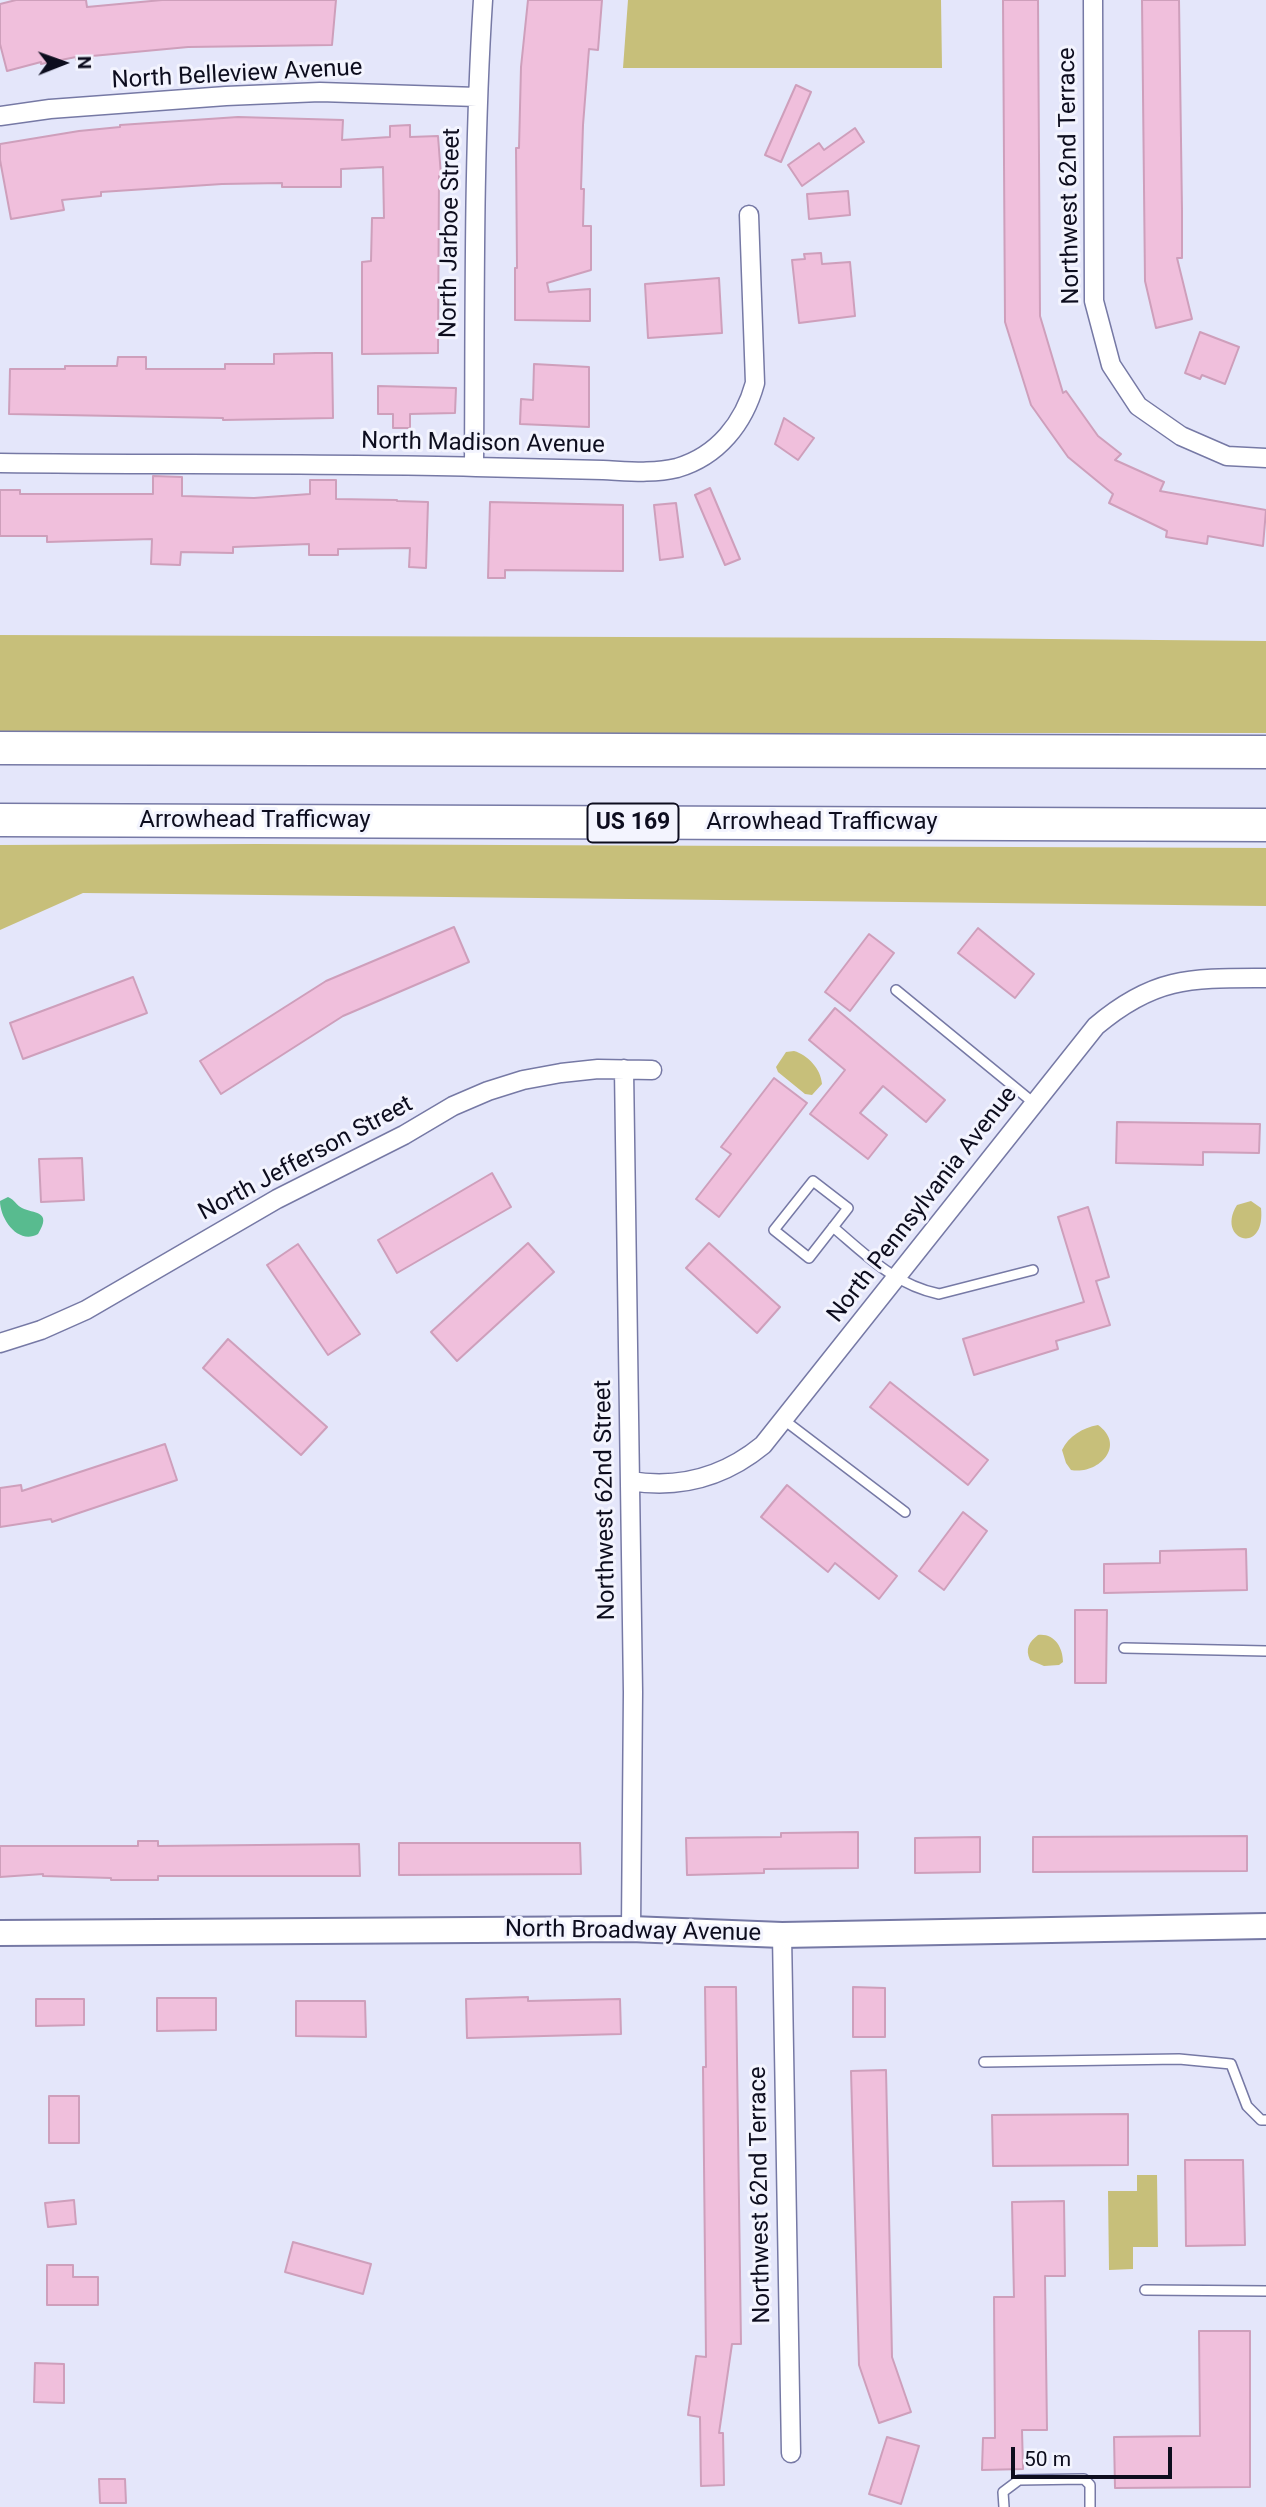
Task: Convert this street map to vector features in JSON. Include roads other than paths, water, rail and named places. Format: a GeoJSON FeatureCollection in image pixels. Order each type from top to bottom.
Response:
{"type":"FeatureCollection","features":[{"type":"Feature","properties":{"kind":"highway"},"geometry":{"type":"LineString","coordinates":[[0,748],[1266,752]]}},
{"type":"Feature","properties":{"kind":"highway","name":"Arrowhead Trafficway"},"geometry":{"type":"LineString","coordinates":[[0,820],[1266,825]]}},
{"type":"Feature","properties":{"kind":"street","name":"North Jarboe Street"},"geometry":{"type":"LineString","coordinates":[[474,467],[477,97],[483,0]]}},
{"type":"Feature","properties":{"kind":"street","name":"Northwest 62nd Terrace"},"geometry":{"type":"LineString","coordinates":[[1093,0],[1094,302],[1111,365],[1138,406],[1181,436],[1227,456],[1266,458]]}},
{"type":"Feature","properties":{"kind":"street","name":"North Belleview Avenue"},"geometry":{"type":"LineString","coordinates":[[0,116],[50,109],[226,96],[330,92],[477,97]]}},
{"type":"Feature","properties":{"kind":"street","name":"North Madison Avenue"},"geometry":{"type":"LineString","coordinates":[[0,463],[662,471],[691,463],[717,447],[737,425],[755,383],[749,215]]}},
{"type":"Feature","properties":{"kind":"street","name":"North Pennsylvania Avenue"},"geometry":{"type":"LineString","coordinates":[[630,1481],[677,1483],[723,1471],[763,1445],[1096,1026],[1118,1008],[1143,993],[1170,983],[1199,978],[1266,978]]}},
{"type":"Feature","properties":{"kind":"street","name":"Northwest 62nd Street"},"geometry":{"type":"LineString","coordinates":[[624,1069],[633,1692],[631,1929]]}},
{"type":"Feature","properties":{"kind":"street","name":"North Jefferson Street"},"geometry":{"type":"LineString","coordinates":[[0,1343],[86,1310],[277,1199],[476,1096],[523,1080],[561,1073],[652,1070]]}},
{"type":"Feature","properties":{"kind":"street","name":"North Broadway Avenue"},"geometry":{"type":"LineString","coordinates":[[0,1933],[631,1929],[782,1935],[1266,1926]]}},
{"type":"Feature","properties":{"kind":"street","name":"Northwest 62nd Terrace"},"geometry":{"type":"LineString","coordinates":[[782,1935],[791,2453]]}},
{"type":"Feature","properties":{"kind":"lane"},"geometry":{"type":"LineString","coordinates":[[896,990],[1035,1104]]}},
{"type":"Feature","properties":{"kind":"lane"},"geometry":{"type":"LineString","coordinates":[[813,1181],[848,1208],[833,1227],[809,1258],[774,1230],[813,1181]]}},
{"type":"Feature","properties":{"kind":"lane"},"geometry":{"type":"LineString","coordinates":[[833,1227],[896,1279],[925,1291],[939,1294],[1033,1270]]}},
{"type":"Feature","properties":{"kind":"lane"},"geometry":{"type":"LineString","coordinates":[[784,1420],[905,1512]]}},
{"type":"Feature","properties":{"kind":"lane"},"geometry":{"type":"LineString","coordinates":[[1124,1648],[1266,1651]]}},
{"type":"Feature","properties":{"kind":"lane"},"geometry":{"type":"LineString","coordinates":[[984,2062],[1179,2059],[1231,2064],[1247,2106],[1261,2120],[1266,2120]]}},
{"type":"Feature","properties":{"kind":"lane"},"geometry":{"type":"LineString","coordinates":[[1145,2290],[1266,2291]]}},
{"type":"Feature","properties":{"kind":"lane"},"geometry":{"type":"LineString","coordinates":[[1004,2507],[1003,2492],[1019,2480],[1084,2479],[1090,2485],[1090,2507]]}}]}
